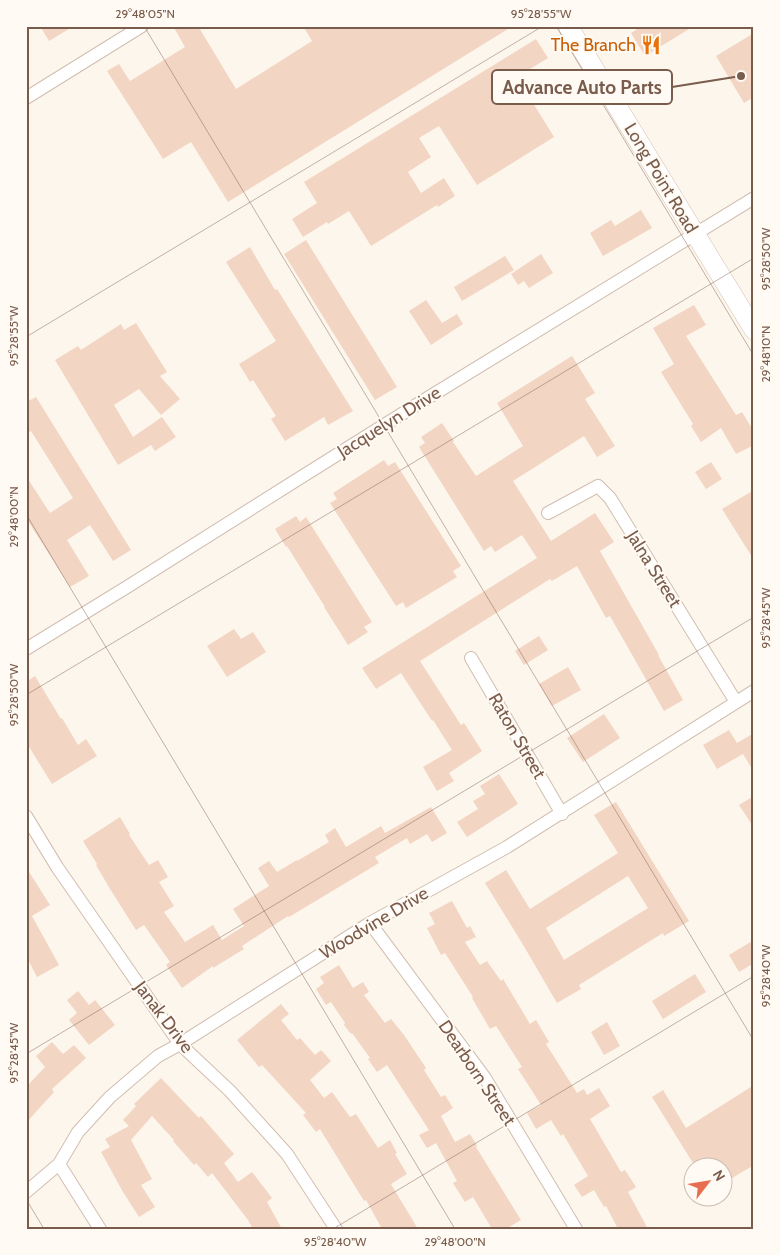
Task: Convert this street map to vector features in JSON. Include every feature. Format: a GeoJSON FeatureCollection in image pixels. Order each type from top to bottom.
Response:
{"type":"FeatureCollection","features":[{"type":"Feature","properties":{"kind":"main road","name":"Long Point Road"},"geometry":{"type":"LineString","coordinates":[[568,26],[754,330]]}},
{"type":"Feature","properties":{"kind":"street"},"geometry":{"type":"LineString","coordinates":[[26,98],[142,26]]}},
{"type":"Feature","properties":{"kind":"street","name":"Jacquelyn Drive"},"geometry":{"type":"LineString","coordinates":[[26,649],[141,579],[295,480],[754,198]]}},
{"type":"Feature","properties":{"kind":"street","name":"Jalna Street"},"geometry":{"type":"LineString","coordinates":[[548,513],[598,486],[610,498],[736,702]]}},
{"type":"Feature","properties":{"kind":"street","name":"Raton Street"},"geometry":{"type":"LineString","coordinates":[[471,658],[562,814]]}},
{"type":"Feature","properties":{"kind":"street","name":"Woodvine Drive"},"geometry":{"type":"LineString","coordinates":[[26,1192],[59,1164],[78,1132],[110,1097],[158,1056],[370,924],[562,814],[754,691]]}},
{"type":"Feature","properties":{"kind":"street","name":"Janak Drive"},"geometry":{"type":"LineString","coordinates":[[26,816],[57,867],[180,1044],[230,1091],[287,1154],[336,1229]]}},
{"type":"Feature","properties":{"kind":"street","name":"Dearborn Street"},"geometry":{"type":"LineString","coordinates":[[370,924],[485,1078],[576,1229]]}},
{"type":"Feature","properties":{"kind":"street"},"geometry":{"type":"LineString","coordinates":[[59,1164],[100,1229]]}},
{"type":"Feature","properties":{"kind":"building"},"geometry":{"type":"Polygon","coordinates":[[[40,26],[74,26],[49,41],[40,26]]]}},
{"type":"Feature","properties":{"kind":"building"},"geometry":{"type":"Polygon","coordinates":[[[173,26],[198,26],[236,89],[312,41],[303,26],[513,26],[228,202],[191,142],[163,159],[107,71],[119,64],[130,81],[185,47],[173,26]]]}},
{"type":"Feature","properties":{"kind":"building","name":"The Branch"},"geometry":{"type":"Polygon","coordinates":[[[642,26],[694,26],[645,56],[631,33],[642,26]]]}},
{"type":"Feature","properties":{"kind":"building"},"geometry":{"type":"Polygon","coordinates":[[[754,33],[754,97],[744,103],[716,56],[754,33]]]}},
{"type":"Feature","properties":{"kind":"building"},"geometry":{"type":"Polygon","coordinates":[[[536,39],[548,58],[517,77],[554,137],[477,185],[439,126],[419,138],[431,157],[408,172],[421,193],[444,178],[455,196],[371,246],[349,211],[303,237],[292,219],[317,203],[304,182],[536,39]]]}},
{"type":"Feature","properties":{"kind":"building"},"geometry":{"type":"Polygon","coordinates":[[[641,210],[652,228],[603,256],[590,233],[611,220],[615,226],[641,210]]]}},
{"type":"Feature","properties":{"kind":"building"},"geometry":{"type":"Polygon","coordinates":[[[306,240],[397,387],[375,400],[284,254],[306,240]]]}},
{"type":"Feature","properties":{"kind":"building"},"geometry":{"type":"Polygon","coordinates":[[[250,247],[275,290],[277,289],[353,411],[328,425],[324,417],[285,441],[271,419],[276,416],[253,380],[250,382],[239,364],[276,341],[226,262],[250,247]]]}},
{"type":"Feature","properties":{"kind":"building"},"geometry":{"type":"Polygon","coordinates":[[[541,254],[553,273],[529,288],[524,281],[518,285],[511,274],[541,254]]]}},
{"type":"Feature","properties":{"kind":"building"},"geometry":{"type":"Polygon","coordinates":[[[505,256],[514,270],[462,301],[454,287],[505,256]]]}},
{"type":"Feature","properties":{"kind":"building"},"geometry":{"type":"Polygon","coordinates":[[[426,300],[442,323],[457,314],[463,324],[431,345],[409,311],[426,300]]]}},
{"type":"Feature","properties":{"kind":"building"},"geometry":{"type":"Polygon","coordinates":[[[694,305],[706,325],[686,336],[736,415],[742,412],[754,432],[754,445],[736,454],[721,428],[701,442],[691,426],[693,424],[661,372],[674,364],[653,328],[694,305]]]}},
{"type":"Feature","properties":{"kind":"building"},"geometry":{"type":"Polygon","coordinates":[[[136,323],[167,372],[160,376],[180,399],[161,415],[139,389],[114,405],[133,437],[162,417],[176,437],[155,451],[151,445],[118,465],[55,360],[78,346],[81,350],[121,324],[124,330],[136,323]]]}},
{"type":"Feature","properties":{"kind":"building"},"geometry":{"type":"Polygon","coordinates":[[[572,356],[595,393],[585,399],[615,446],[597,457],[584,436],[513,481],[551,541],[595,513],[614,542],[600,551],[683,700],[664,711],[610,616],[606,618],[577,566],[552,581],[550,579],[420,661],[461,725],[464,723],[482,751],[449,773],[454,781],[437,791],[423,767],[452,750],[401,673],[376,689],[362,668],[537,558],[522,535],[495,552],[491,546],[484,551],[419,447],[425,443],[421,437],[442,423],[476,476],[523,446],[497,403],[572,356]]]}},
{"type":"Feature","properties":{"kind":"building"},"geometry":{"type":"Polygon","coordinates":[[[36,397],[131,550],[113,561],[90,525],[67,540],[89,576],[70,587],[26,518],[26,476],[50,513],[73,498],[31,431],[26,434],[26,402],[36,397]]]}},
{"type":"Feature","properties":{"kind":"building"},"geometry":{"type":"Polygon","coordinates":[[[384,460],[388,466],[395,462],[461,566],[453,571],[457,577],[406,608],[403,602],[396,606],[330,503],[337,499],[333,493],[384,460]]]}},
{"type":"Feature","properties":{"kind":"building"},"geometry":{"type":"Polygon","coordinates":[[[711,462],[722,479],[706,489],[695,472],[711,462]]]}},
{"type":"Feature","properties":{"kind":"building"},"geometry":{"type":"Polygon","coordinates":[[[754,490],[754,560],[722,509],[754,490]]]}},
{"type":"Feature","properties":{"kind":"building"},"geometry":{"type":"Polygon","coordinates":[[[296,516],[300,522],[306,517],[372,622],[364,627],[368,632],[348,645],[275,529],[296,516]]]}},
{"type":"Feature","properties":{"kind":"building"},"geometry":{"type":"Polygon","coordinates":[[[234,629],[241,639],[253,632],[266,652],[227,677],[207,646],[234,629]]]}},
{"type":"Feature","properties":{"kind":"building"},"geometry":{"type":"Polygon","coordinates":[[[539,636],[548,650],[524,665],[515,651],[539,636]]]}},
{"type":"Feature","properties":{"kind":"building"},"geometry":{"type":"Polygon","coordinates":[[[568,667],[581,690],[552,706],[539,684],[568,667]]]}},
{"type":"Feature","properties":{"kind":"building"},"geometry":{"type":"Polygon","coordinates":[[[35,676],[78,745],[86,739],[97,756],[52,784],[26,742],[26,682],[35,676]]]}},
{"type":"Feature","properties":{"kind":"building"},"geometry":{"type":"Polygon","coordinates":[[[604,714],[620,738],[583,762],[567,738],[604,714]]]}},
{"type":"Feature","properties":{"kind":"building"},"geometry":{"type":"Polygon","coordinates":[[[729,730],[737,743],[754,733],[754,772],[743,754],[717,769],[703,745],[729,730]]]}},
{"type":"Feature","properties":{"kind":"building"},"geometry":{"type":"Polygon","coordinates":[[[499,774],[518,804],[467,837],[457,822],[478,809],[473,801],[485,794],[480,786],[499,774]]]}},
{"type":"Feature","properties":{"kind":"building"},"geometry":{"type":"Polygon","coordinates":[[[754,796],[754,828],[739,805],[754,796]]]}},
{"type":"Feature","properties":{"kind":"building"},"geometry":{"type":"Polygon","coordinates":[[[616,802],[689,921],[664,936],[663,933],[579,985],[581,989],[557,1003],[485,883],[506,870],[530,909],[618,853],[594,815],[616,802]],[[628,876],[546,928],[564,960],[648,908],[628,876]]]}},
{"type":"Feature","properties":{"kind":"building"},"geometry":{"type":"Polygon","coordinates":[[[431,807],[447,833],[432,842],[427,834],[410,844],[407,838],[375,857],[379,863],[288,916],[242,946],[244,949],[213,968],[213,966],[182,988],[166,965],[170,962],[144,925],[136,930],[83,841],[120,817],[129,835],[149,865],[158,860],[168,877],[159,882],[174,906],[164,912],[185,942],[213,925],[222,940],[244,926],[233,909],[269,886],[258,868],[269,861],[277,872],[329,842],[325,835],[335,828],[346,847],[381,826],[385,833],[431,807]]]}},
{"type":"Feature","properties":{"kind":"building"},"geometry":{"type":"Polygon","coordinates":[[[26,867],[50,905],[32,916],[59,965],[37,977],[26,956],[26,867]]]}},
{"type":"Feature","properties":{"kind":"building"},"geometry":{"type":"Polygon","coordinates":[[[452,901],[467,928],[470,926],[476,937],[465,942],[480,965],[487,961],[501,981],[503,979],[530,1024],[536,1020],[549,1042],[546,1044],[577,1093],[584,1089],[587,1095],[599,1088],[610,1106],[590,1119],[621,1172],[625,1170],[636,1187],[628,1192],[648,1229],[618,1229],[606,1206],[604,1207],[594,1190],[582,1197],[574,1185],[588,1176],[563,1134],[561,1136],[551,1120],[536,1129],[527,1113],[541,1105],[518,1069],[522,1067],[496,1026],[490,1029],[473,997],[445,953],[441,955],[427,928],[435,924],[429,913],[452,901]]]}},
{"type":"Feature","properties":{"kind":"building"},"geometry":{"type":"Polygon","coordinates":[[[754,940],[754,963],[739,972],[729,955],[754,940]]]}},
{"type":"Feature","properties":{"kind":"building"},"geometry":{"type":"Polygon","coordinates":[[[339,965],[353,988],[363,982],[369,992],[364,995],[385,1023],[391,1019],[404,1035],[426,1068],[424,1070],[441,1097],[445,1095],[453,1108],[441,1116],[455,1142],[470,1134],[521,1220],[506,1229],[492,1229],[473,1197],[465,1202],[453,1183],[457,1181],[436,1143],[427,1148],[419,1135],[429,1130],[387,1065],[377,1072],[368,1059],[370,1058],[344,1025],[345,1023],[331,1002],[326,1005],[316,989],[324,983],[320,977],[339,965]]]}},
{"type":"Feature","properties":{"kind":"building"},"geometry":{"type":"Polygon","coordinates":[[[695,974],[706,992],[663,1019],[652,1001],[695,974]]]}},
{"type":"Feature","properties":{"kind":"building"},"geometry":{"type":"Polygon","coordinates":[[[78,991],[89,1005],[95,1000],[115,1025],[89,1045],[69,1020],[77,1013],[67,1000],[78,991]]]}},
{"type":"Feature","properties":{"kind":"building"},"geometry":{"type":"Polygon","coordinates":[[[281,1004],[289,1014],[281,1020],[297,1040],[300,1038],[315,1055],[321,1050],[331,1061],[310,1080],[324,1098],[332,1092],[350,1117],[356,1114],[378,1148],[390,1140],[397,1153],[395,1154],[407,1174],[391,1184],[418,1229],[382,1229],[366,1200],[364,1201],[320,1129],[316,1132],[303,1115],[306,1113],[262,1065],[259,1067],[237,1040],[281,1004]]]}},
{"type":"Feature","properties":{"kind":"building"},"geometry":{"type":"Polygon","coordinates":[[[607,1022],[620,1046],[604,1055],[591,1032],[607,1022]]]}},
{"type":"Feature","properties":{"kind":"building"},"geometry":{"type":"Polygon","coordinates":[[[52,1042],[63,1054],[74,1045],[86,1058],[52,1089],[54,1092],[26,1123],[26,1087],[45,1067],[36,1056],[52,1042]]]}},
{"type":"Feature","properties":{"kind":"building"},"geometry":{"type":"Polygon","coordinates":[[[161,1078],[199,1118],[201,1116],[234,1154],[224,1163],[238,1182],[252,1172],[272,1198],[267,1202],[282,1229],[253,1229],[212,1173],[208,1177],[196,1163],[194,1165],[152,1116],[131,1140],[152,1179],[141,1185],[155,1207],[139,1217],[101,1152],[110,1147],[105,1139],[129,1126],[123,1120],[136,1106],[134,1104],[161,1078]]]}},
{"type":"Feature","properties":{"kind":"building"},"geometry":{"type":"Polygon","coordinates":[[[754,1085],[754,1165],[732,1178],[732,1158],[690,1158],[652,1097],[663,1090],[686,1128],[754,1085]]]}},
{"type":"Feature","properties":{"kind":"place","name":"The Branch"},"geometry":{"type":"Point","coordinates":[651,45]}},
{"type":"Feature","properties":{"kind":"place","name":"Advance Auto Parts"},"geometry":{"type":"Point","coordinates":[741,76]}}]}
